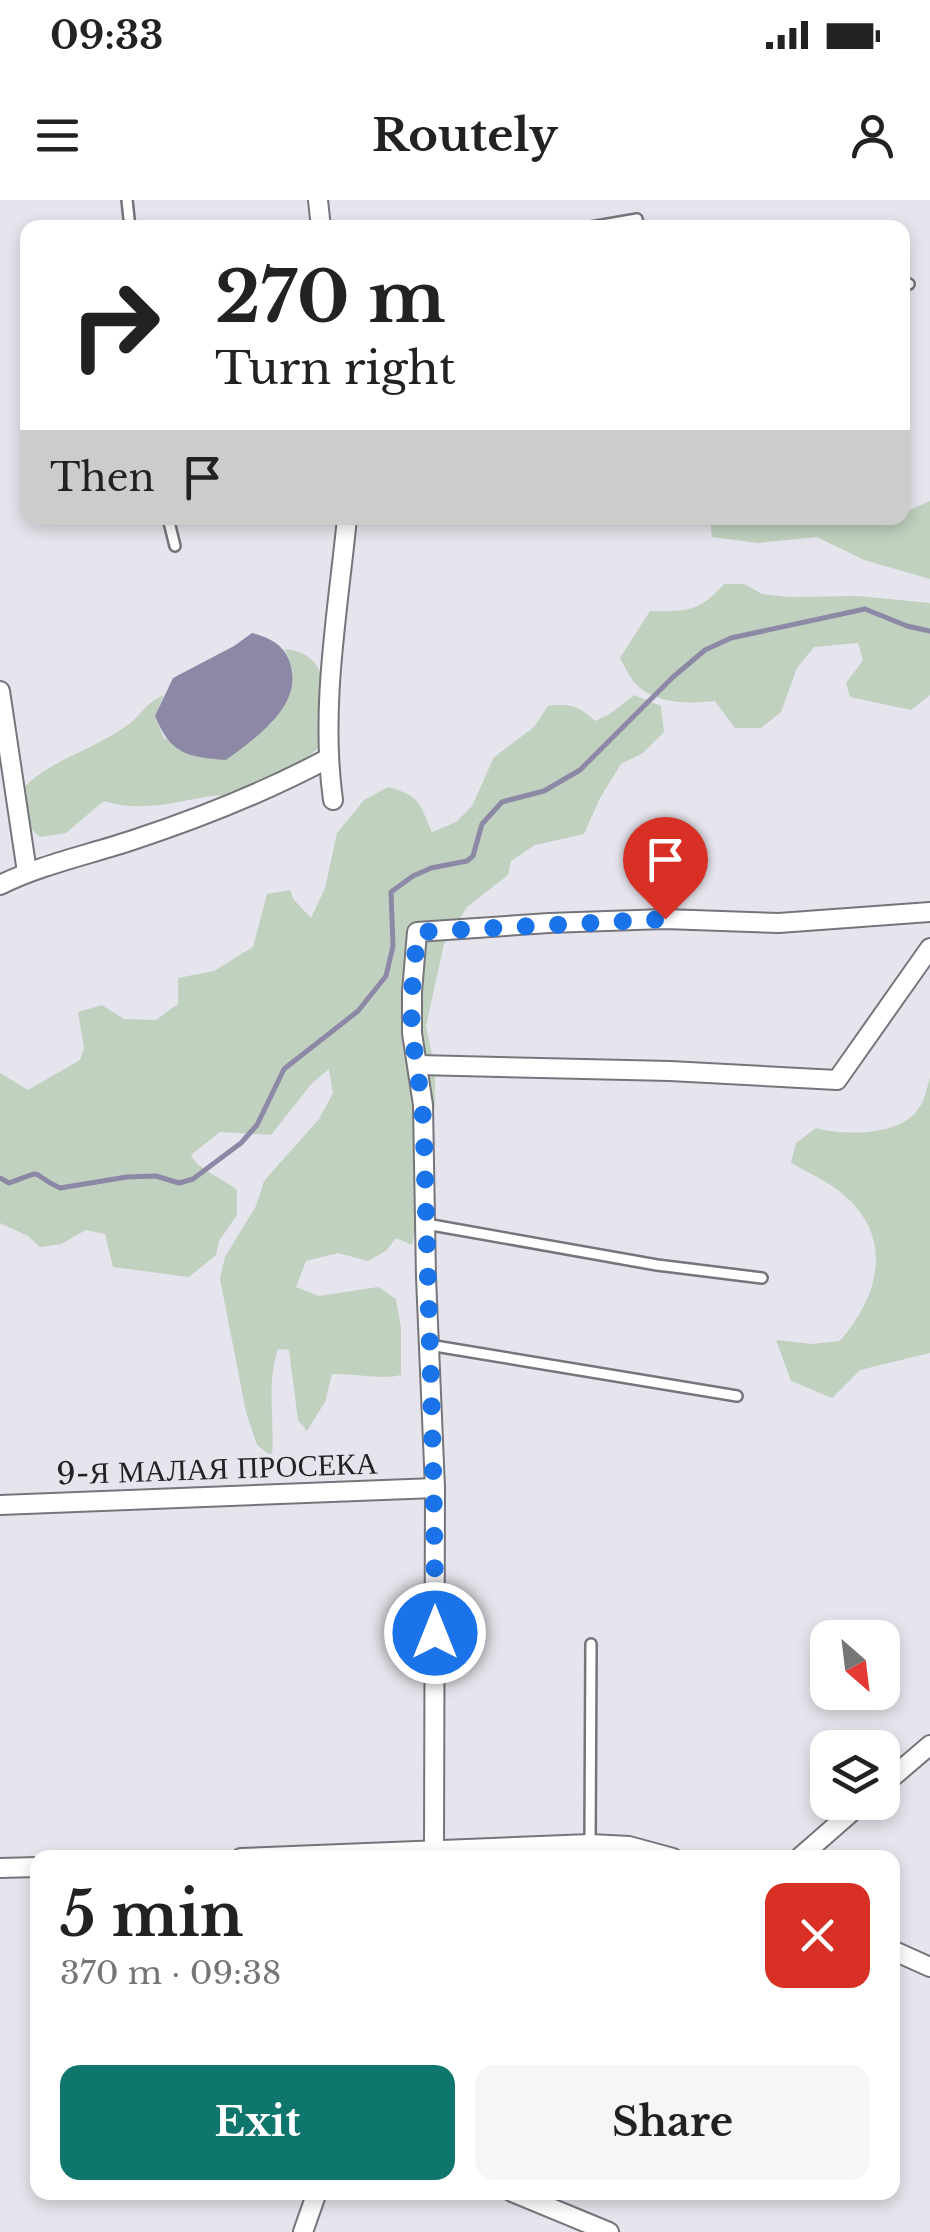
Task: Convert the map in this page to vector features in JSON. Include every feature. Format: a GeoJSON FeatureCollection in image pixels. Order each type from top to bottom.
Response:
{"type":"FeatureCollection","features":[{"type":"Feature","properties":{"kind":"street"},"geometry":{"type":"LineString","coordinates":[[333,800],[327,759],[330,694],[346,525]]}},
{"type":"Feature","properties":{"kind":"street"},"geometry":{"type":"LineString","coordinates":[[0,690],[27,872]]}},
{"type":"Feature","properties":{"kind":"street"},"geometry":{"type":"LineString","coordinates":[[0,885],[27,872],[134,840],[266,792],[327,759]]}},
{"type":"Feature","properties":{"kind":"street"},"geometry":{"type":"LineString","coordinates":[[433,1850],[435,1488],[423,1106],[412,1033],[418,932],[665,919],[780,923],[930,912]]}},
{"type":"Feature","properties":{"kind":"street"},"geometry":{"type":"LineString","coordinates":[[418,1065],[670,1071],[837,1080],[930,948]]}},
{"type":"Feature","properties":{"kind":"street","name":"9-Я МАЛАЯ ПРОСЕКА"},"geometry":{"type":"LineString","coordinates":[[0,1506],[435,1488]]}},
{"type":"Feature","properties":{"kind":"street"},"geometry":{"type":"LineString","coordinates":[[900,1771],[930,1745]]}},
{"type":"Feature","properties":{"kind":"street"},"geometry":{"type":"LineString","coordinates":[[808,1850],[842,1820]]}},
{"type":"Feature","properties":{"kind":"street"},"geometry":{"type":"LineString","coordinates":[[485,1850],[590,1844],[644,1850]]}},
{"type":"Feature","properties":{"kind":"street"},"geometry":{"type":"LineString","coordinates":[[0,1868],[30,1866]]}},
{"type":"Feature","properties":{"kind":"street"},"geometry":{"type":"LineString","coordinates":[[900,1954],[930,1967]]}},
{"type":"Feature","properties":{"kind":"street"},"geometry":{"type":"LineString","coordinates":[[302,2232],[314,2200]]}},
{"type":"Feature","properties":{"kind":"street"},"geometry":{"type":"LineString","coordinates":[[531,2200],[609,2232]]}},
{"type":"Feature","properties":{"kind":"lane"},"geometry":{"type":"LineString","coordinates":[[170,525],[175,546]]}},
{"type":"Feature","properties":{"kind":"lane"},"geometry":{"type":"LineString","coordinates":[[426,1224],[657,1265],[762,1278]]}},
{"type":"Feature","properties":{"kind":"lane"},"geometry":{"type":"LineString","coordinates":[[429,1345],[737,1396]]}},
{"type":"Feature","properties":{"kind":"lane"},"geometry":{"type":"LineString","coordinates":[[590,1844],[591,1644]]}},
{"type":"Feature","properties":{"kind":"green space"},"geometry":{"type":"Polygon","coordinates":[[[930,501],[930,579],[864,560],[817,537],[758,543],[712,537],[711,525],[910,525],[910,510],[930,501]]]}},
{"type":"Feature","properties":{"kind":"green space"},"geometry":{"type":"Polygon","coordinates":[[[724,584],[744,584],[762,594],[789,597],[858,596],[930,603],[930,695],[911,710],[850,697],[846,683],[863,660],[858,643],[814,647],[797,668],[781,712],[761,728],[735,728],[715,701],[664,699],[638,686],[620,658],[650,611],[691,608],[724,584]]]}},
{"type":"Feature","properties":{"kind":"green space"},"geometry":{"type":"Polygon","coordinates":[[[285,649],[302,653],[313,661],[323,683],[323,744],[293,767],[232,795],[144,806],[104,801],[66,833],[40,837],[21,819],[21,790],[33,779],[116,733],[164,695],[155,717],[164,738],[226,760],[272,723],[293,672],[285,649]]]}},
{"type":"Feature","properties":{"kind":"green space"},"geometry":{"type":"Polygon","coordinates":[[[634,695],[661,706],[664,732],[643,753],[621,764],[584,834],[535,845],[511,861],[508,875],[467,907],[444,944],[426,1026],[435,1069],[435,1103],[412,1245],[396,1238],[386,1251],[368,1261],[338,1253],[306,1261],[296,1287],[319,1296],[378,1287],[396,1299],[401,1328],[401,1375],[332,1374],[325,1402],[307,1431],[298,1420],[289,1350],[278,1349],[272,1390],[272,1457],[257,1445],[246,1412],[220,1279],[225,1257],[256,1206],[264,1181],[319,1119],[333,1093],[329,1069],[312,1083],[271,1135],[220,1132],[191,1155],[205,1170],[237,1190],[237,1215],[219,1241],[216,1255],[189,1277],[113,1267],[105,1234],[86,1230],[61,1244],[40,1247],[28,1236],[0,1223],[0,1073],[28,1090],[80,1060],[84,1048],[78,1012],[102,1005],[124,1019],[156,1020],[178,1004],[178,978],[214,971],[253,947],[267,894],[290,890],[311,918],[325,888],[337,833],[364,800],[388,787],[407,794],[421,807],[432,832],[456,822],[472,806],[494,757],[534,727],[548,706],[574,707],[595,721],[634,695]]]}},
{"type":"Feature","properties":{"kind":"green space"},"geometry":{"type":"Polygon","coordinates":[[[930,1078],[930,1353],[860,1370],[832,1398],[791,1381],[776,1340],[812,1344],[840,1341],[865,1304],[876,1264],[875,1245],[857,1208],[834,1187],[791,1163],[796,1143],[816,1128],[856,1133],[900,1124],[919,1108],[930,1078]]]}},
{"type":"Feature","properties":{"kind":"shaded area"},"geometry":{"type":"Polygon","coordinates":[[[252,633],[274,642],[289,660],[291,691],[285,705],[264,730],[226,760],[182,752],[168,739],[155,716],[173,678],[252,633]]]}},
{"type":"Feature","properties":{"kind":"waterway"},"geometry":{"type":"LineString","coordinates":[[0,1178],[9,1183],[36,1174],[60,1188],[127,1177],[156,1176],[179,1183],[193,1179],[241,1143],[257,1125],[284,1069],[358,1011],[386,976],[393,946],[391,892],[431,868],[467,861],[473,856],[482,824],[502,802],[544,791],[580,770],[705,650],[731,638],[865,609],[930,631]]}},
{"type":"Feature","properties":{"kind":"route"},"geometry":{"type":"LineString","coordinates":[[435,1633],[435,1488],[423,1106],[412,1033],[418,932],[665,919]]}}]}
